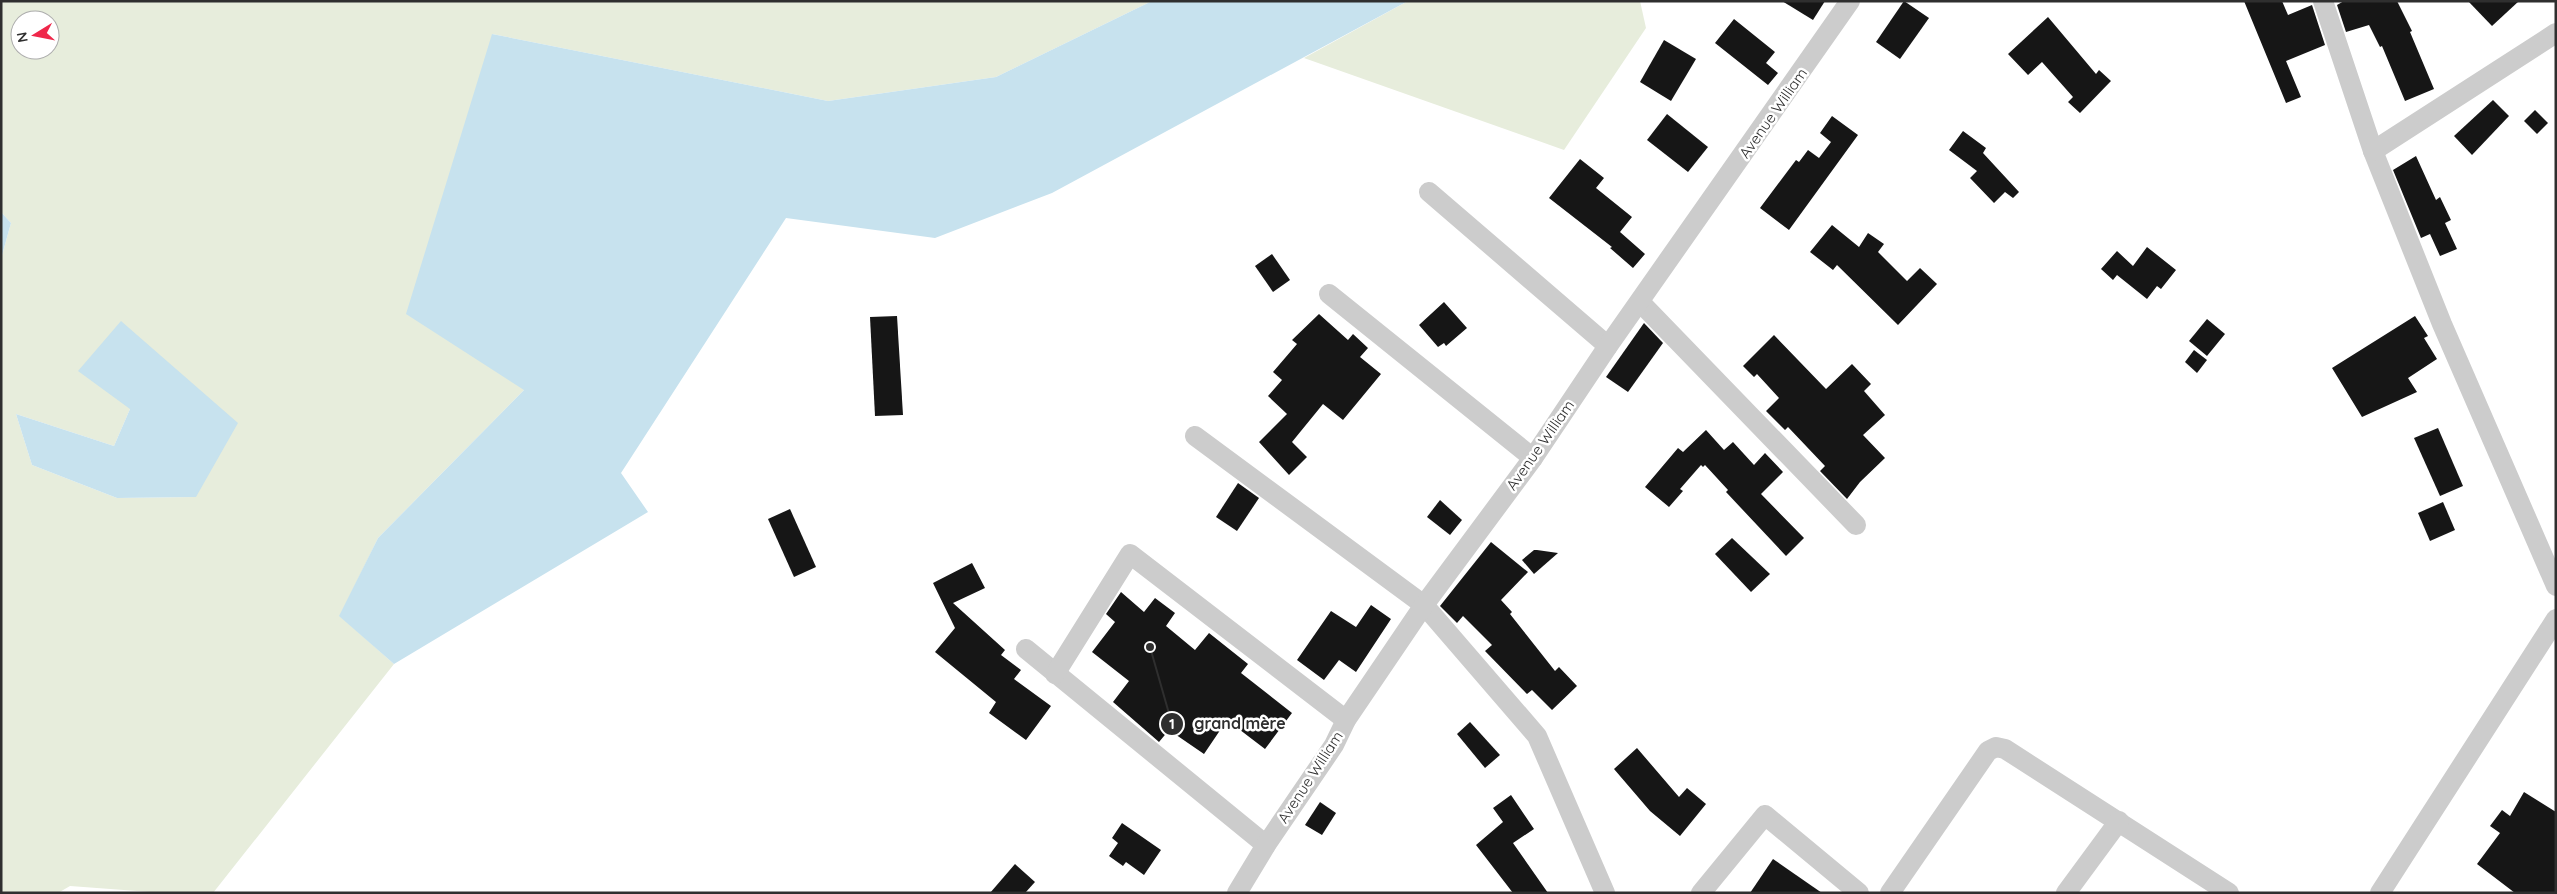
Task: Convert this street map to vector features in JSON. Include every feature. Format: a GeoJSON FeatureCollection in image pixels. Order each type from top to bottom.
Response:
{"type":"FeatureCollection","features":[{"type":"Feature","properties":{"kind":"street"},"geometry":{"type":"LineString","coordinates":[[2323,1],[2373,151],[2442,324],[2556,586]]}},
{"type":"Feature","properties":{"kind":"street","name":"Avenue William"},"geometry":{"type":"LineString","coordinates":[[1237,893],[1266,845],[1334,745],[1346,720],[1424,605],[1533,458],[1842,5]]}},
{"type":"Feature","properties":{"kind":"street"},"geometry":{"type":"LineString","coordinates":[[2373,151],[2556,33]]}},
{"type":"Feature","properties":{"kind":"street"},"geometry":{"type":"LineString","coordinates":[[1429,192],[1608,346]]}},
{"type":"Feature","properties":{"kind":"street"},"geometry":{"type":"LineString","coordinates":[[1329,294],[1533,458]]}},
{"type":"Feature","properties":{"kind":"street"},"geometry":{"type":"LineString","coordinates":[[1640,302],[1856,525]]}},
{"type":"Feature","properties":{"kind":"street"},"geometry":{"type":"LineString","coordinates":[[1195,436],[1424,605],[1537,736],[1605,893]]}},
{"type":"Feature","properties":{"kind":"street"},"geometry":{"type":"LineString","coordinates":[[1055,674],[1130,554],[1346,720]]}},
{"type":"Feature","properties":{"kind":"street"},"geometry":{"type":"LineString","coordinates":[[2380,893],[2556,620]]}},
{"type":"Feature","properties":{"kind":"street"},"geometry":{"type":"LineString","coordinates":[[1026,648],[1055,674],[1266,845]]}},
{"type":"Feature","properties":{"kind":"street"},"geometry":{"type":"LineString","coordinates":[[1890,893],[1988,751],[1996,748],[2005,749],[2229,893]]}},
{"type":"Feature","properties":{"kind":"street"},"geometry":{"type":"LineString","coordinates":[[1701,893],[1765,816],[1859,893]]}},
{"type":"Feature","properties":{"kind":"street"},"geometry":{"type":"LineString","coordinates":[[2066,893],[2118,821]]}},
{"type":"Feature","properties":{"kind":"green space"},"geometry":{"type":"Polygon","coordinates":[[[1,1],[1152,1],[996,77],[828,101],[492,34],[524,390],[378,538],[340,616],[394,664],[213,893],[164,893],[70,886],[58,893],[1,893],[1,259],[11,223],[1,212],[1,1]],[[130,409],[114,446],[16,414],[32,465],[117,498],[196,497],[130,409]]]}},
{"type":"Feature","properties":{"kind":"green space"},"geometry":{"type":"Polygon","coordinates":[[[1408,1],[1640,1],[1646,28],[1564,150],[1304,58],[1408,1]]]}},
{"type":"Feature","properties":{"kind":"water"},"geometry":{"type":"Polygon","coordinates":[[[1152,1],[1408,1],[1052,193],[935,238],[786,218],[621,473],[648,512],[394,664],[339,616],[378,538],[524,390],[406,314],[492,34],[828,101],[996,77],[1152,1]]]}},
{"type":"Feature","properties":{"kind":"water"},"geometry":{"type":"Polygon","coordinates":[[[1,212],[11,223],[1,259],[1,212]]]}},
{"type":"Feature","properties":{"kind":"water"},"geometry":{"type":"Polygon","coordinates":[[[121,321],[238,423],[196,497],[117,498],[32,465],[16,414],[114,446],[130,409],[78,371],[121,321]]]}},
{"type":"Feature","properties":{"kind":"building"},"geometry":{"type":"Polygon","coordinates":[[[1782,1],[1825,1],[1813,20],[1782,1]]]}},
{"type":"Feature","properties":{"kind":"building"},"geometry":{"type":"Polygon","coordinates":[[[1904,1],[1929,18],[1900,59],[1876,42],[1904,1]]]}},
{"type":"Feature","properties":{"kind":"building"},"geometry":{"type":"Polygon","coordinates":[[[2244,1],[2282,1],[2288,15],[2312,5],[2325,45],[2286,61],[2301,97],[2286,103],[2244,1]]]}},
{"type":"Feature","properties":{"kind":"building"},"geometry":{"type":"Polygon","coordinates":[[[2344,1],[2397,1],[2412,31],[2410,32],[2434,89],[2405,101],[2382,46],[2380,47],[2369,25],[2346,32],[2337,5],[2344,1]]]}},
{"type":"Feature","properties":{"kind":"building"},"geometry":{"type":"Polygon","coordinates":[[[2468,1],[2519,1],[2492,26],[2468,1]]]}},
{"type":"Feature","properties":{"kind":"building"},"geometry":{"type":"Polygon","coordinates":[[[2048,17],[2096,74],[2099,70],[2111,81],[2080,113],[2068,102],[2073,97],[2042,62],[2028,75],[2008,54],[2048,17]]]}},
{"type":"Feature","properties":{"kind":"building"},"geometry":{"type":"Polygon","coordinates":[[[1734,19],[1775,52],[1766,63],[1778,73],[1768,85],[1715,43],[1734,19]]]}},
{"type":"Feature","properties":{"kind":"building"},"geometry":{"type":"Polygon","coordinates":[[[1664,40],[1696,59],[1671,101],[1640,82],[1664,40]]]}},
{"type":"Feature","properties":{"kind":"building"},"geometry":{"type":"Polygon","coordinates":[[[2493,100],[2509,116],[2472,155],[2454,136],[2493,100]]]}},
{"type":"Feature","properties":{"kind":"building"},"geometry":{"type":"Polygon","coordinates":[[[2535,110],[2548,123],[2537,134],[2524,121],[2535,110]]]}},
{"type":"Feature","properties":{"kind":"building"},"geometry":{"type":"Polygon","coordinates":[[[1667,114],[1708,147],[1688,172],[1647,140],[1667,114]]]}},
{"type":"Feature","properties":{"kind":"building"},"geometry":{"type":"Polygon","coordinates":[[[1832,116],[1858,135],[1789,230],[1760,208],[1796,160],[1799,162],[1808,150],[1819,158],[1831,142],[1820,133],[1832,116]]]}},
{"type":"Feature","properties":{"kind":"building"},"geometry":{"type":"Polygon","coordinates":[[[1963,131],[1986,148],[1983,153],[2019,192],[2013,198],[2005,192],[1994,203],[1970,178],[1977,171],[1949,150],[1963,131]]]}},
{"type":"Feature","properties":{"kind":"building"},"geometry":{"type":"Polygon","coordinates":[[[2416,156],[2436,200],[2440,197],[2451,220],[2445,223],[2457,249],[2440,256],[2430,234],[2421,238],[2393,170],[2416,156]]]}},
{"type":"Feature","properties":{"kind":"building"},"geometry":{"type":"Polygon","coordinates":[[[1580,159],[1604,178],[1596,188],[1632,217],[1620,232],[1645,254],[1633,268],[1610,248],[1612,247],[1549,198],[1580,159]]]}},
{"type":"Feature","properties":{"kind":"building"},"geometry":{"type":"Polygon","coordinates":[[[1832,225],[1859,247],[1868,233],[1884,244],[1878,252],[1907,281],[1920,268],[1937,284],[1898,325],[1837,265],[1833,270],[1810,252],[1832,225]]]}},
{"type":"Feature","properties":{"kind":"building"},"geometry":{"type":"Polygon","coordinates":[[[2147,247],[2176,270],[2161,289],[2157,286],[2147,299],[2117,275],[2113,280],[2101,269],[2117,251],[2133,266],[2147,247]]]}},
{"type":"Feature","properties":{"kind":"building"},"geometry":{"type":"Polygon","coordinates":[[[1272,254],[1290,280],[1273,292],[1255,266],[1272,254]]]}},
{"type":"Feature","properties":{"kind":"building"},"geometry":{"type":"Polygon","coordinates":[[[1444,302],[1467,328],[1446,346],[1444,343],[1438,347],[1419,325],[1444,302]]]}},
{"type":"Feature","properties":{"kind":"building"},"geometry":{"type":"Polygon","coordinates":[[[1319,314],[1348,340],[1353,334],[1368,348],[1360,357],[1381,374],[1343,420],[1323,404],[1292,442],[1307,457],[1289,475],[1259,442],[1287,414],[1268,396],[1282,380],[1273,372],[1297,344],[1292,340],[1319,314]]]}},
{"type":"Feature","properties":{"kind":"building"},"geometry":{"type":"Polygon","coordinates":[[[897,316],[903,415],[875,416],[870,317],[897,316]]]}},
{"type":"Feature","properties":{"kind":"building"},"geometry":{"type":"Polygon","coordinates":[[[2415,316],[2428,336],[2424,338],[2437,359],[2408,378],[2417,392],[2362,417],[2332,368],[2415,316]]]}},
{"type":"Feature","properties":{"kind":"building"},"geometry":{"type":"Polygon","coordinates":[[[2207,319],[2225,334],[2207,356],[2189,341],[2207,319]]]}},
{"type":"Feature","properties":{"kind":"building"},"geometry":{"type":"Polygon","coordinates":[[[1644,323],[1663,343],[1628,392],[1606,377],[1644,323]]]}},
{"type":"Feature","properties":{"kind":"building"},"geometry":{"type":"Polygon","coordinates":[[[1774,335],[1826,389],[1852,364],[1871,384],[1864,391],[1885,415],[1863,435],[1885,458],[1860,482],[1847,499],[1820,471],[1825,466],[1788,427],[1785,430],[1766,411],[1779,398],[1757,374],[1754,377],[1743,366],[1774,335]]]}},
{"type":"Feature","properties":{"kind":"building"},"geometry":{"type":"Polygon","coordinates":[[[2194,350],[2207,360],[2197,373],[2185,362],[2194,350]]]}},
{"type":"Feature","properties":{"kind":"building"},"geometry":{"type":"Polygon","coordinates":[[[2438,428],[2463,486],[2440,496],[2414,438],[2438,428]]]}},
{"type":"Feature","properties":{"kind":"building"},"geometry":{"type":"Polygon","coordinates":[[[1706,430],[1724,450],[1733,442],[1754,465],[1765,453],[1783,472],[1761,494],[1804,538],[1786,556],[1726,492],[1728,490],[1705,465],[1703,467],[1701,465],[1680,489],[1683,491],[1669,507],[1645,487],[1678,448],[1683,452],[1706,430]]]}},
{"type":"Feature","properties":{"kind":"building"},"geometry":{"type":"Polygon","coordinates":[[[1238,483],[1259,498],[1237,531],[1216,517],[1238,483]]]}},
{"type":"Feature","properties":{"kind":"building"},"geometry":{"type":"Polygon","coordinates":[[[1440,500],[1462,520],[1450,535],[1427,517],[1440,500]]]}},
{"type":"Feature","properties":{"kind":"building"},"geometry":{"type":"Polygon","coordinates":[[[2443,502],[2455,530],[2430,541],[2418,513],[2443,502]]]}},
{"type":"Feature","properties":{"kind":"building"},"geometry":{"type":"Polygon","coordinates":[[[790,509],[816,567],[794,577],[768,519],[790,509]]]}},
{"type":"Feature","properties":{"kind":"building"},"geometry":{"type":"Polygon","coordinates":[[[1732,538],[1770,574],[1751,592],[1715,554],[1732,538]]]}},
{"type":"Feature","properties":{"kind":"building"},"geometry":{"type":"Polygon","coordinates":[[[1491,542],[1528,572],[1501,600],[1555,671],[1559,667],[1577,686],[1552,710],[1532,690],[1527,694],[1485,651],[1492,645],[1463,616],[1457,623],[1440,606],[1491,542]]]}},
{"type":"Feature","properties":{"kind":"building"},"geometry":{"type":"Polygon","coordinates":[[[1534,550],[1558,553],[1534,574],[1522,560],[1534,550]]]}},
{"type":"Feature","properties":{"kind":"building"},"geometry":{"type":"Polygon","coordinates":[[[972,563],[985,588],[953,603],[1005,650],[1001,655],[1021,670],[1014,679],[1051,706],[1026,740],[989,713],[996,702],[935,652],[955,628],[933,583],[972,563]]]}},
{"type":"Feature","properties":{"kind":"building"},"geometry":{"type":"Polygon","coordinates":[[[1121,592],[1144,612],[1155,598],[1175,613],[1166,626],[1195,650],[1209,633],[1248,664],[1241,673],[1292,713],[1265,749],[1227,720],[1204,754],[1169,730],[1159,742],[1113,702],[1129,681],[1092,652],[1115,622],[1106,614],[1121,592]]]}},
{"type":"Feature","properties":{"kind":"building"},"geometry":{"type":"Polygon","coordinates":[[[1371,605],[1391,619],[1356,672],[1339,660],[1324,680],[1297,660],[1331,611],[1356,627],[1371,605]]]}},
{"type":"Feature","properties":{"kind":"building"},"geometry":{"type":"Polygon","coordinates":[[[1470,722],[1500,755],[1485,768],[1457,734],[1470,722]]]}},
{"type":"Feature","properties":{"kind":"building"},"geometry":{"type":"Polygon","coordinates":[[[1637,748],[1679,797],[1687,788],[1706,804],[1680,836],[1650,811],[1614,769],[1637,748]]]}},
{"type":"Feature","properties":{"kind":"building"},"geometry":{"type":"Polygon","coordinates":[[[2524,792],[2556,812],[2556,893],[2515,893],[2477,864],[2500,833],[2490,826],[2502,810],[2510,816],[2524,792]]]}},
{"type":"Feature","properties":{"kind":"building"},"geometry":{"type":"Polygon","coordinates":[[[1511,795],[1534,829],[1513,843],[1548,893],[1513,893],[1476,845],[1503,822],[1493,808],[1511,795]]]}},
{"type":"Feature","properties":{"kind":"building"},"geometry":{"type":"Polygon","coordinates":[[[1320,802],[1336,813],[1322,835],[1305,825],[1320,802]]]}},
{"type":"Feature","properties":{"kind":"building"},"geometry":{"type":"Polygon","coordinates":[[[1122,823],[1161,850],[1144,875],[1126,862],[1123,866],[1109,856],[1118,843],[1112,838],[1122,823]]]}},
{"type":"Feature","properties":{"kind":"building"},"geometry":{"type":"Polygon","coordinates":[[[1773,859],[1822,893],[1750,893],[1773,859]]]}},
{"type":"Feature","properties":{"kind":"building"},"geometry":{"type":"Polygon","coordinates":[[[1015,864],[1035,882],[1025,893],[990,893],[1015,864]]]}},
{"type":"Feature","properties":{"kind":"place","name":"grand mère"},"geometry":{"type":"Point","coordinates":[1150,647]}}]}
